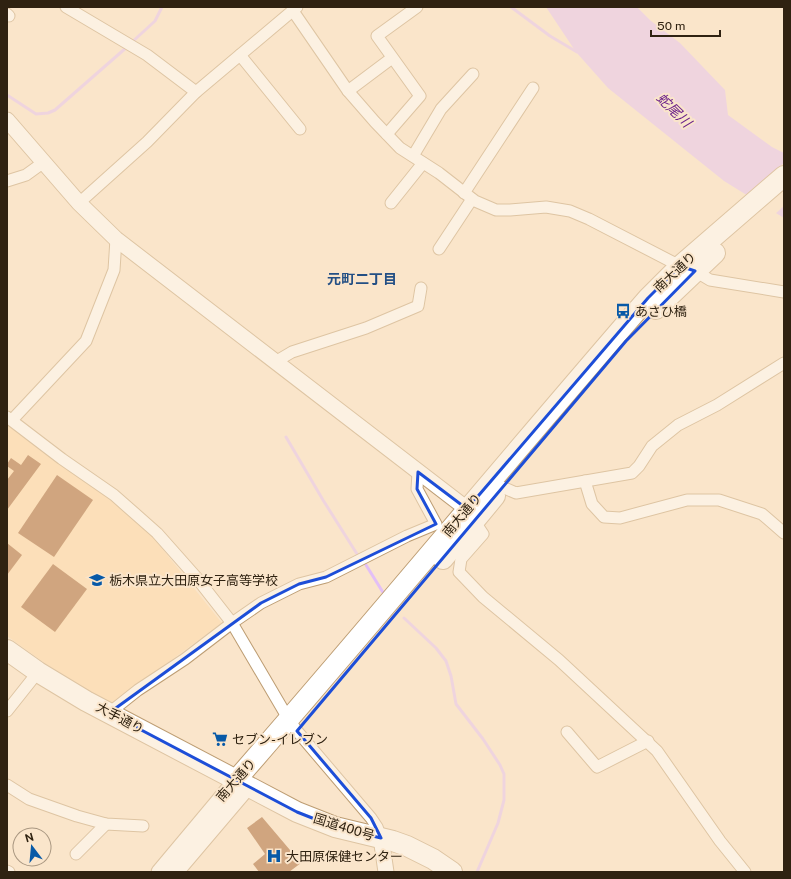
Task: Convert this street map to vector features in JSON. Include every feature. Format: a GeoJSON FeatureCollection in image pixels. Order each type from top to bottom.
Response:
{"type":"FeatureCollection","features":[{"type":"Feature","properties":{"kind":"highway","name":"南大通り"},"geometry":{"type":"LineString","coordinates":[[242,783],[470,516],[648,298],[687,268],[759,206],[784,176]]}},
{"type":"Feature","properties":{"kind":"highway","name":"南大通り"},"geometry":{"type":"LineString","coordinates":[[759,206],[784,192]]}},
{"type":"Feature","properties":{"kind":"highway","name":"南大通り"},"geometry":{"type":"LineString","coordinates":[[470,516],[502,487],[626,341],[657,308],[687,268]]}},
{"type":"Feature","properties":{"kind":"highway","name":"大手通り"},"geometry":{"type":"LineString","coordinates":[[7,650],[61,687],[242,783]]}},
{"type":"Feature","properties":{"kind":"highway","name":"国道400号"},"geometry":{"type":"LineString","coordinates":[[242,783],[296,812],[348,830],[394,841],[421,852],[452,872]]}},
{"type":"Feature","properties":{"kind":"street"},"geometry":{"type":"LineString","coordinates":[[66,7],[147,55],[196,92]]}},
{"type":"Feature","properties":{"kind":"street"},"geometry":{"type":"LineString","coordinates":[[387,134],[420,96],[377,36],[417,7]]}},
{"type":"Feature","properties":{"kind":"street"},"geometry":{"type":"LineString","coordinates":[[79,203],[147,142],[196,92],[295,9],[348,91],[387,134],[400,148],[468,196],[496,210],[546,207],[570,210],[710,280],[784,292]]}},
{"type":"Feature","properties":{"kind":"street"},"geometry":{"type":"LineString","coordinates":[[240,55],[300,129]]}},
{"type":"Feature","properties":{"kind":"street"},"geometry":{"type":"LineString","coordinates":[[348,91],[392,58]]}},
{"type":"Feature","properties":{"kind":"street"},"geometry":{"type":"LineString","coordinates":[[413,156],[441,109],[473,74]]}},
{"type":"Feature","properties":{"kind":"street"},"geometry":{"type":"LineString","coordinates":[[439,249],[468,196],[533,88]]}},
{"type":"Feature","properties":{"kind":"street"},"geometry":{"type":"LineString","coordinates":[[7,120],[79,203],[116,239],[418,472],[470,516],[483,534],[461,559],[459,572],[483,596],[559,660],[657,751],[720,842],[745,872]]}},
{"type":"Feature","properties":{"kind":"street"},"geometry":{"type":"LineString","coordinates":[[7,182],[26,175],[44,162]]}},
{"type":"Feature","properties":{"kind":"street"},"geometry":{"type":"LineString","coordinates":[[391,203],[423,163]]}},
{"type":"Feature","properties":{"kind":"street"},"geometry":{"type":"LineString","coordinates":[[116,239],[114,270],[86,341],[9,418],[62,459],[114,495],[157,533],[196,577],[232,623],[293,725],[377,827],[381,838],[386,872]]}},
{"type":"Feature","properties":{"kind":"street"},"geometry":{"type":"LineString","coordinates":[[275,362],[292,352],[366,328],[418,306],[421,288]]}},
{"type":"Feature","properties":{"kind":"street"},"geometry":{"type":"LineString","coordinates":[[502,487],[516,493],[632,473],[639,466],[640,462],[652,446],[678,425],[717,405],[784,363]]}},
{"type":"Feature","properties":{"kind":"street"},"geometry":{"type":"LineString","coordinates":[[109,713],[138,690],[185,659],[260,602],[299,584],[326,577],[407,536],[436,524],[417,489],[418,472]]}},
{"type":"Feature","properties":{"kind":"street"},"geometry":{"type":"LineString","coordinates":[[585,481],[592,504],[604,517],[620,518],[687,500],[719,500],[762,514],[784,533]]}},
{"type":"Feature","properties":{"kind":"street"},"geometry":{"type":"LineString","coordinates":[[7,711],[38,672]]}},
{"type":"Feature","properties":{"kind":"street"},"geometry":{"type":"LineString","coordinates":[[568,732],[597,767],[648,742]]}},
{"type":"Feature","properties":{"kind":"street","name":"南大通り"},"geometry":{"type":"LineString","coordinates":[[158,872],[242,783]]}},
{"type":"Feature","properties":{"kind":"street","name":"南大通り"},"geometry":{"type":"LineString","coordinates":[[176,872],[242,783]]}},
{"type":"Feature","properties":{"kind":"street"},"geometry":{"type":"LineString","coordinates":[[7,785],[29,799],[106,824],[143,826]]}},
{"type":"Feature","properties":{"kind":"street"},"geometry":{"type":"LineString","coordinates":[[76,854],[106,824]]}},
{"type":"Feature","properties":{"kind":"highlighted area"},"geometry":{"type":"Polygon","coordinates":[[[680,266],[695,271],[626,341],[297,731],[371,818],[381,838],[335,827],[297,812],[109,713],[261,603],[299,584],[326,577],[436,524],[417,489],[418,472],[467,509],[648,298],[680,266]]]}},
{"type":"Feature","properties":{"kind":"shaded area","name":"栃木県立大田原女子高等学校"},"geometry":{"type":"Polygon","coordinates":[[[7,420],[111,500],[152,536],[222,623],[111,704],[46,664],[7,636],[7,420]]]}},
{"type":"Feature","properties":{"kind":"water","name":"蛇尾川"},"geometry":{"type":"Polygon","coordinates":[[[546,7],[637,7],[651,21],[680,43],[725,90],[728,115],[772,147],[784,153],[784,218],[724,181],[608,88],[576,52],[546,7]]]}},
{"type":"Feature","properties":{"kind":"pier"},"geometry":{"type":"Polygon","coordinates":[[[784,163],[784,206],[775,214],[746,196],[784,163]]]}},
{"type":"Feature","properties":{"kind":"building"},"geometry":{"type":"Polygon","coordinates":[[[28,455],[41,464],[7,510],[7,480],[14,471],[7,466],[7,464],[11,458],[21,465],[28,455]]]}},
{"type":"Feature","properties":{"kind":"building"},"geometry":{"type":"Polygon","coordinates":[[[57,475],[93,500],[54,557],[18,533],[57,475]]]}},
{"type":"Feature","properties":{"kind":"building"},"geometry":{"type":"Polygon","coordinates":[[[7,543],[22,555],[7,575],[7,543]]]}},
{"type":"Feature","properties":{"kind":"building"},"geometry":{"type":"Polygon","coordinates":[[[53,564],[87,589],[55,632],[21,607],[53,564]]]}},
{"type":"Feature","properties":{"kind":"building"},"geometry":{"type":"Polygon","coordinates":[[[262,817],[301,863],[289,872],[259,872],[253,864],[265,854],[247,828],[262,817]]]}},
{"type":"Feature","properties":{"kind":"waterway"},"geometry":{"type":"LineString","coordinates":[[131,43],[155,21],[162,7]]}},
{"type":"Feature","properties":{"kind":"waterway"},"geometry":{"type":"LineString","coordinates":[[511,7],[550,36],[577,52]]}},
{"type":"Feature","properties":{"kind":"waterway"},"geometry":{"type":"LineString","coordinates":[[7,95],[36,114],[48,113],[55,110],[127,47]]}},
{"type":"Feature","properties":{"kind":"waterway"},"geometry":{"type":"LineString","coordinates":[[286,437],[357,554]]}},
{"type":"Feature","properties":{"kind":"waterway"},"geometry":{"type":"LineString","coordinates":[[366,565],[384,594]]}},
{"type":"Feature","properties":{"kind":"waterway"},"geometry":{"type":"LineString","coordinates":[[404,618],[436,648],[446,661],[451,676],[456,704],[483,739],[500,765],[504,774],[504,800],[498,823],[477,872]]}},
{"type":"Feature","properties":{"kind":"place","name":"あさひ橋"},"geometry":{"type":"Point","coordinates":[623,311]}},
{"type":"Feature","properties":{"kind":"place","name":"栃木県立大田原女子高等学校"},"geometry":{"type":"Point","coordinates":[97,580]}},
{"type":"Feature","properties":{"kind":"place","name":"セブン-イレブン"},"geometry":{"type":"Point","coordinates":[220,739]}},
{"type":"Feature","properties":{"kind":"place","name":"大田原保健センター"},"geometry":{"type":"Point","coordinates":[274,856]}},
{"type":"Feature","properties":{"kind":"district","name":"元町二丁目"},"geometry":{"type":"Point","coordinates":[362,279]}}]}
